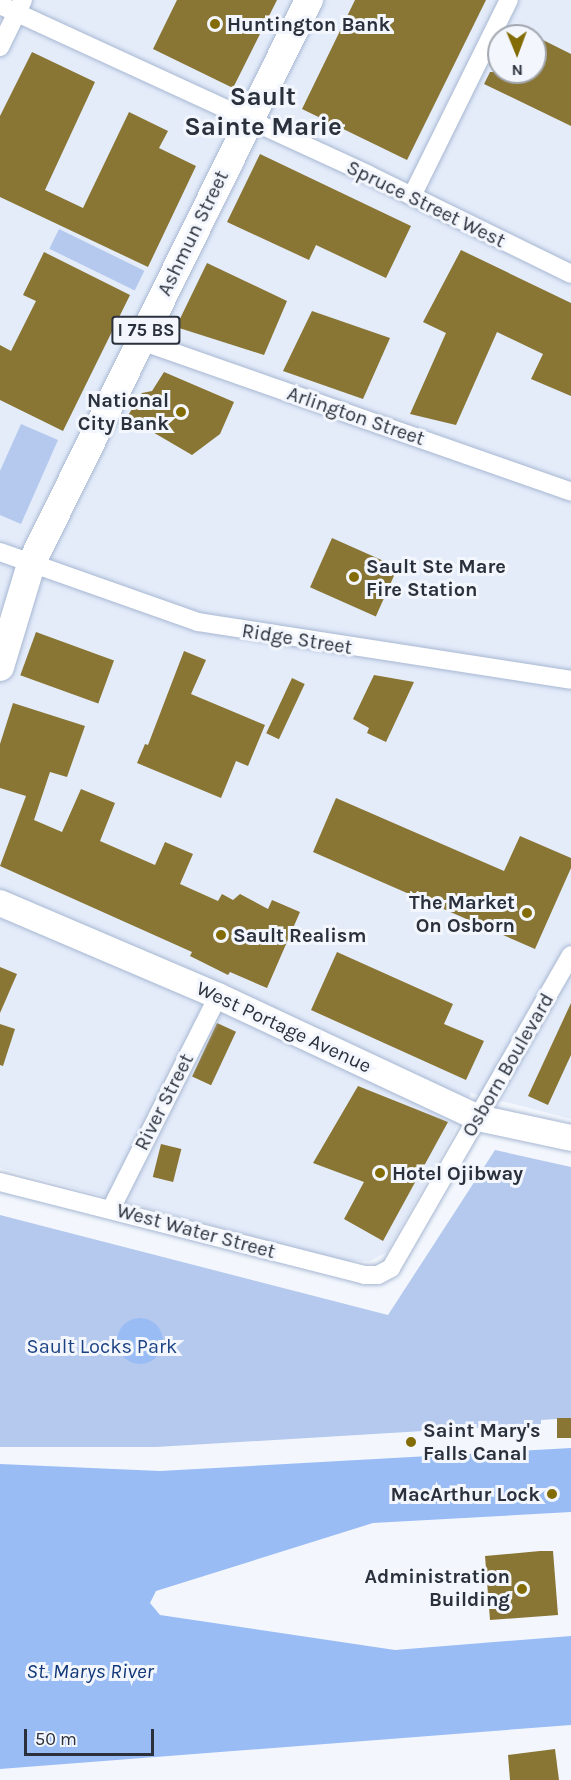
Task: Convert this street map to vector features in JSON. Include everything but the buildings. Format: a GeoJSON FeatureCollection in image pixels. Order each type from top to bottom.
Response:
{"type":"FeatureCollection","features":[{"type":"Feature","properties":{"kind":"main road","name":"Ashmun Street"},"geometry":{"type":"LineString","coordinates":[[0,667],[31,564],[309,0]]}},
{"type":"Feature","properties":{"kind":"street"},"geometry":{"type":"LineString","coordinates":[[412,196],[508,0]]}},
{"type":"Feature","properties":{"kind":"street","name":"Spruce Street West"},"geometry":{"type":"LineString","coordinates":[[13,6],[248,121],[412,196],[571,274]]}},
{"type":"Feature","properties":{"kind":"street"},"geometry":{"type":"LineString","coordinates":[[0,47],[13,6]]}},
{"type":"Feature","properties":{"kind":"street","name":"Arlington Street"},"geometry":{"type":"LineString","coordinates":[[141,340],[571,492]]}},
{"type":"Feature","properties":{"kind":"street","name":"Ridge Street"},"geometry":{"type":"LineString","coordinates":[[0,552],[198,622],[571,680]]}},
{"type":"Feature","properties":{"kind":"street","name":"West Portage Avenue"},"geometry":{"type":"LineString","coordinates":[[0,903],[218,996],[478,1118],[571,1138]]}},
{"type":"Feature","properties":{"kind":"street","name":"Osborn Boulevard"},"geometry":{"type":"LineString","coordinates":[[391,1268],[571,955]]}},
{"type":"Feature","properties":{"kind":"street","name":"River Street"},"geometry":{"type":"LineString","coordinates":[[111,1209],[218,996]]}},
{"type":"Feature","properties":{"kind":"street","name":"West Water Street"},"geometry":{"type":"LineString","coordinates":[[0,1182],[364,1275],[378,1275],[391,1268]]}},
{"type":"Feature","properties":{"kind":"shaded area"},"geometry":{"type":"Polygon","coordinates":[[[0,0],[571,0],[571,1119],[471,1093],[453,1134],[387,1252],[370,1261],[343,1261],[0,1168],[0,0]]]}},
{"type":"Feature","properties":{"kind":"green space"},"geometry":{"type":"Polygon","coordinates":[[[59,229],[144,271],[135,290],[49,249],[59,229]]]}},
{"type":"Feature","properties":{"kind":"green space"},"geometry":{"type":"Polygon","coordinates":[[[21,424],[58,440],[21,524],[0,515],[0,471],[21,424]]]}},
{"type":"Feature","properties":{"kind":"green space","name":"Sault Locks Park"},"geometry":{"type":"Polygon","coordinates":[[[495,1150],[571,1167],[571,1418],[541,1420],[541,1424],[156,1447],[0,1447],[0,1215],[388,1315],[495,1150]]]}},
{"type":"Feature","properties":{"kind":"water"},"geometry":{"type":"Polygon","coordinates":[[[140,1318],[156,1325],[163,1341],[156,1357],[140,1364],[124,1357],[117,1341],[124,1325],[140,1318]]]}},
{"type":"Feature","properties":{"kind":"water","name":"St. Marys River"},"geometry":{"type":"Polygon","coordinates":[[[571,1448],[571,1512],[373,1523],[156,1591],[150,1603],[160,1615],[395,1650],[571,1636],[571,1725],[0,1769],[0,1464],[160,1471],[571,1448]]]}},
{"type":"Feature","properties":{"kind":"place","name":"Huntington Bank"},"geometry":{"type":"Point","coordinates":[215,24]}},
{"type":"Feature","properties":{"kind":"place","name":"National City Bank"},"geometry":{"type":"Point","coordinates":[181,412]}},
{"type":"Feature","properties":{"kind":"place","name":"Sault Ste Mare Fire Station"},"geometry":{"type":"Point","coordinates":[354,577]}},
{"type":"Feature","properties":{"kind":"place","name":"The Market On Osborn"},"geometry":{"type":"Point","coordinates":[527,913]}},
{"type":"Feature","properties":{"kind":"place","name":"Sault Realism"},"geometry":{"type":"Point","coordinates":[221,935]}},
{"type":"Feature","properties":{"kind":"place","name":"Hotel Ojibway"},"geometry":{"type":"Point","coordinates":[380,1173]}},
{"type":"Feature","properties":{"kind":"place","name":"Saint Mary's Falls Canal"},"geometry":{"type":"Point","coordinates":[411,1442]}},
{"type":"Feature","properties":{"kind":"place","name":"MacArthur Lock"},"geometry":{"type":"Point","coordinates":[552,1494]}},
{"type":"Feature","properties":{"kind":"place","name":"Administration Building"},"geometry":{"type":"Point","coordinates":[522,1589]}},
{"type":"Feature","properties":{"kind":"district","name":"Sault Sainte Marie"},"geometry":{"type":"Point","coordinates":[263,112]}}]}
